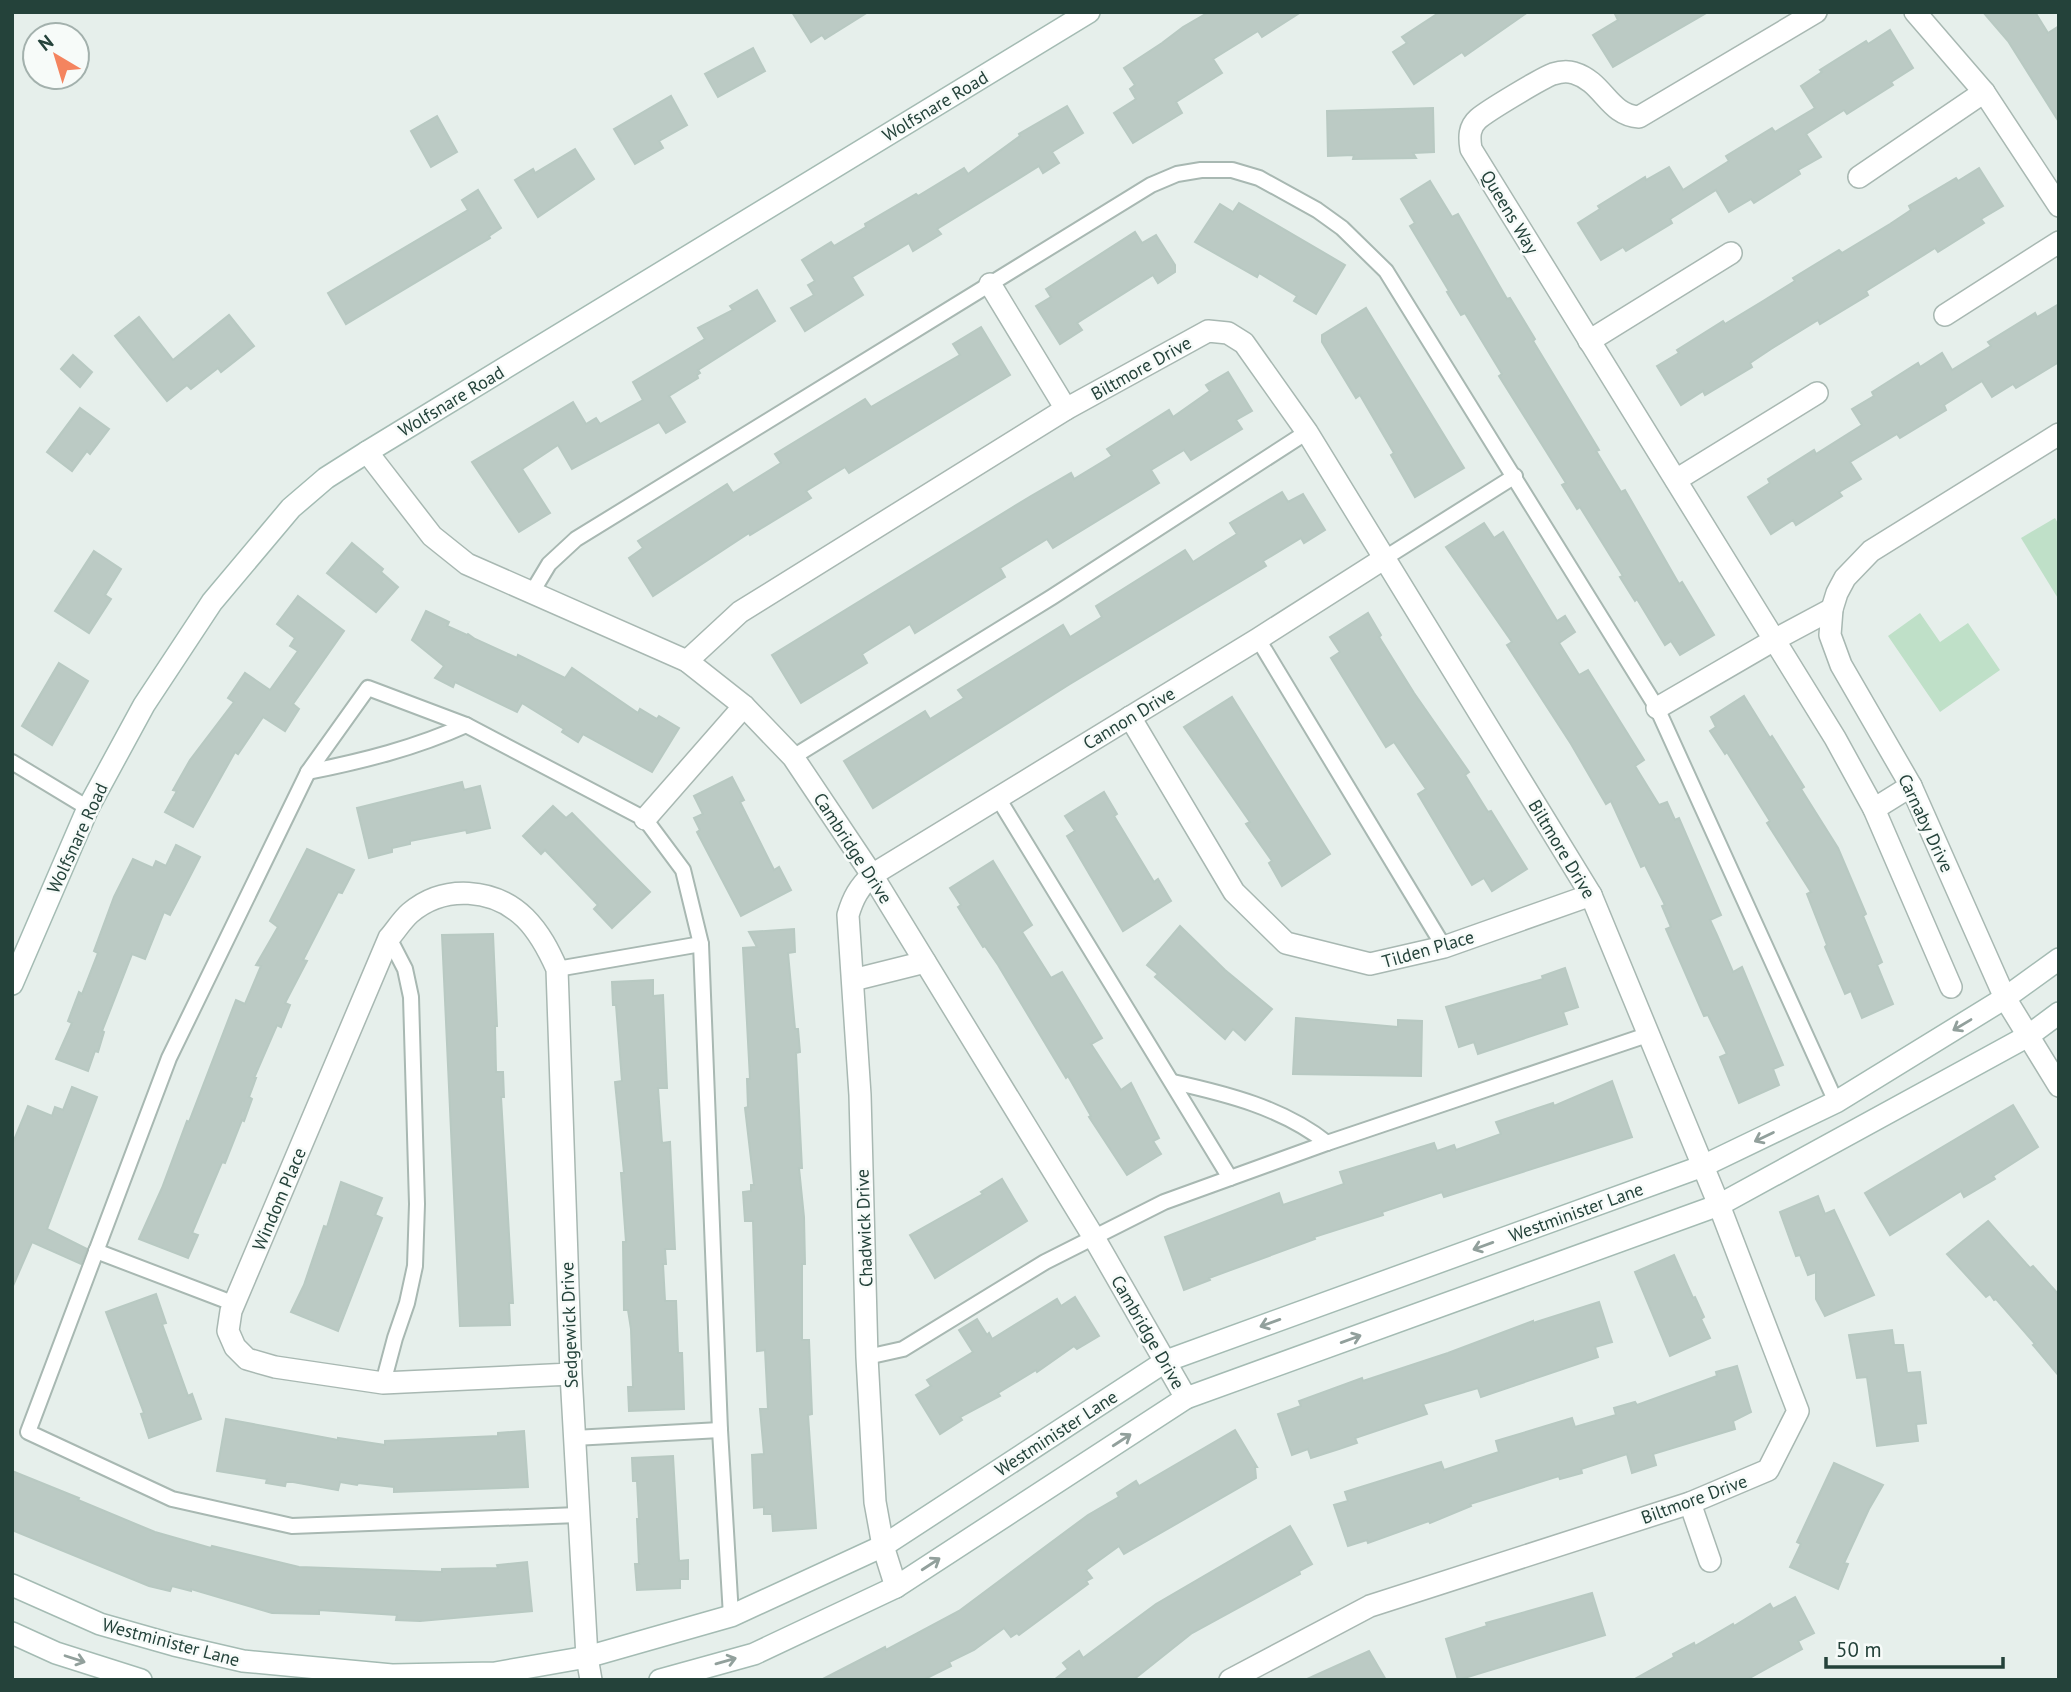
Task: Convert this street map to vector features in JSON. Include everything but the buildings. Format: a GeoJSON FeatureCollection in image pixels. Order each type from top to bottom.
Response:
{"type":"FeatureCollection","features":[{"type":"Feature","properties":{"kind":"street","name":"Wolfsnare Road"},"geometry":{"type":"LineString","coordinates":[[12,984],[88,808],[144,705],[212,601],[291,508],[327,478],[366,452],[1090,12]]}},
{"type":"Feature","properties":{"kind":"street","name":"Queens Way"},"geometry":{"type":"LineString","coordinates":[[1816,12],[1639,117],[1625,116],[1614,108],[1599,89],[1584,77],[1570,71],[1553,74],[1478,119],[1469,136],[1471,149],[1835,738],[1874,809],[1951,987]]}},
{"type":"Feature","properties":{"kind":"street"},"geometry":{"type":"LineString","coordinates":[[1915,12],[1984,92],[2059,206]]}},
{"type":"Feature","properties":{"kind":"street"},"geometry":{"type":"LineString","coordinates":[[1859,177],[1984,92]]}},
{"type":"Feature","properties":{"kind":"street"},"geometry":{"type":"LineString","coordinates":[[1945,315],[2059,242]]}},
{"type":"Feature","properties":{"kind":"street"},"geometry":{"type":"LineString","coordinates":[[1588,341],[1731,253]]}},
{"type":"Feature","properties":{"kind":"street"},"geometry":{"type":"LineString","coordinates":[[990,284],[1066,410]]}},
{"type":"Feature","properties":{"kind":"street","name":"Biltmore Drive"},"geometry":{"type":"LineString","coordinates":[[687,661],[740,612],[1066,410],[1208,331],[1228,333],[1244,343],[1307,432],[1591,895],[1719,1205],[1798,1412],[1769,1470],[1690,1503],[1370,1606],[1238,1678]]}},
{"type":"Feature","properties":{"kind":"street"},"geometry":{"type":"LineString","coordinates":[[1676,480],[1817,393]]}},
{"type":"Feature","properties":{"kind":"street","name":"Carnaby Drive"},"geometry":{"type":"LineString","coordinates":[[2059,434],[1871,551],[1845,578],[1832,609],[1830,635],[1835,650],[1911,786],[2005,999],[2059,1086]]}},
{"type":"Feature","properties":{"kind":"street","name":"Cambridge Drive"},"geometry":{"type":"LineString","coordinates":[[366,452],[432,536],[467,564],[687,661],[744,706],[793,757],[872,875],[1093,1236],[1186,1398]]}},
{"type":"Feature","properties":{"kind":"street","name":"Cannon Drive"},"geometry":{"type":"LineString","coordinates":[[872,875],[1258,639],[1385,558]]}},
{"type":"Feature","properties":{"kind":"street"},"geometry":{"type":"LineString","coordinates":[[1657,709],[1774,639],[1832,609]]}},
{"type":"Feature","properties":{"kind":"street"},"geometry":{"type":"LineString","coordinates":[[645,819],[744,706]]}},
{"type":"Feature","properties":{"kind":"street","name":"Tilden Place"},"geometry":{"type":"LineString","coordinates":[[1130,717],[1234,892],[1286,943],[1370,964],[1444,947],[1591,895]]}},
{"type":"Feature","properties":{"kind":"street"},"geometry":{"type":"LineString","coordinates":[[1874,809],[1911,786]]}},
{"type":"Feature","properties":{"kind":"street","name":"Chadwick Drive"},"geometry":{"type":"LineString","coordinates":[[872,875],[853,897],[848,915],[860,1095],[867,1357],[875,1502],[883,1546],[896,1587]]}},
{"type":"Feature","properties":{"kind":"street","name":"Windom Place"},"geometry":{"type":"LineString","coordinates":[[557,969],[545,944],[525,918],[506,904],[482,894],[464,891],[440,897],[411,912],[389,938],[235,1304],[228,1331],[235,1348],[247,1359],[275,1367],[383,1383],[570,1374]]}},
{"type":"Feature","properties":{"kind":"street","name":"Westminister Lane"},"geometry":{"type":"LineString","coordinates":[[12,1584],[100,1624],[174,1645],[243,1661],[392,1675],[495,1673],[587,1657],[731,1616],[883,1546],[1166,1361],[1703,1166],[1836,1102],[2005,999],[2059,959]]}},
{"type":"Feature","properties":{"kind":"street"},"geometry":{"type":"LineString","coordinates":[[853,980],[925,962]]}},
{"type":"Feature","properties":{"kind":"street","name":"Sedgewick Drive"},"geometry":{"type":"LineString","coordinates":[[557,969],[570,1374],[587,1657],[591,1680]]}},
{"type":"Feature","properties":{"kind":"street"},"geometry":{"type":"LineString","coordinates":[[660,1680],[754,1654],[896,1587],[1186,1398],[1719,1205],[2028,1036],[2059,1013]]}},
{"type":"Feature","properties":{"kind":"street"},"geometry":{"type":"LineString","coordinates":[[1690,1503],[1710,1560]]}},
{"type":"Feature","properties":{"kind":"street"},"geometry":{"type":"LineString","coordinates":[[12,1633],[56,1653],[141,1680]]}},
{"type":"Feature","properties":{"kind":"lane"},"geometry":{"type":"LineString","coordinates":[[531,594],[549,564],[576,539],[1152,185],[1177,174],[1232,170],[1259,178],[1317,210],[1342,228],[1386,271],[1516,476],[1657,709],[1836,1102]]}},
{"type":"Feature","properties":{"kind":"lane"},"geometry":{"type":"LineString","coordinates":[[793,757],[1052,597],[1307,432]]}},
{"type":"Feature","properties":{"kind":"lane"},"geometry":{"type":"LineString","coordinates":[[1385,558],[1516,476]]}},
{"type":"Feature","properties":{"kind":"lane"},"geometry":{"type":"LineString","coordinates":[[1258,639],[1444,947]]}},
{"type":"Feature","properties":{"kind":"lane"},"geometry":{"type":"LineString","coordinates":[[578,1515],[292,1526],[173,1499],[28,1432],[169,1058],[308,772],[368,688],[466,725],[645,819],[683,870],[701,944],[720,1430],[731,1616]]}},
{"type":"Feature","properties":{"kind":"lane"},"geometry":{"type":"LineString","coordinates":[[308,772],[371,759],[432,740],[466,725]]}},
{"type":"Feature","properties":{"kind":"lane"},"geometry":{"type":"LineString","coordinates":[[12,762],[88,808]]}},
{"type":"Feature","properties":{"kind":"lane"},"geometry":{"type":"LineString","coordinates":[[998,798],[1230,1178]]}},
{"type":"Feature","properties":{"kind":"lane"},"geometry":{"type":"LineString","coordinates":[[383,1383],[415,1266],[417,1204],[411,998],[405,969],[389,938]]}},
{"type":"Feature","properties":{"kind":"lane"},"geometry":{"type":"LineString","coordinates":[[557,969],[701,944]]}},
{"type":"Feature","properties":{"kind":"lane"},"geometry":{"type":"LineString","coordinates":[[867,1357],[903,1349],[1045,1262],[1164,1202],[1327,1143],[1650,1034]]}},
{"type":"Feature","properties":{"kind":"lane"},"geometry":{"type":"LineString","coordinates":[[1173,1082],[1222,1093],[1260,1107],[1296,1122],[1327,1143]]}},
{"type":"Feature","properties":{"kind":"lane"},"geometry":{"type":"LineString","coordinates":[[96,1251],[235,1304]]}},
{"type":"Feature","properties":{"kind":"lane"},"geometry":{"type":"LineString","coordinates":[[574,1438],[720,1430]]}},
{"type":"Feature","properties":{"kind":"green space"},"geometry":{"type":"Polygon","coordinates":[[[2055,518],[2059,525],[2059,600],[2021,538],[2055,518]]]}},
{"type":"Feature","properties":{"kind":"green space"},"geometry":{"type":"Polygon","coordinates":[[[1920,613],[1940,642],[1968,623],[2000,670],[1940,712],[1888,636],[1920,613]]]}}]}
